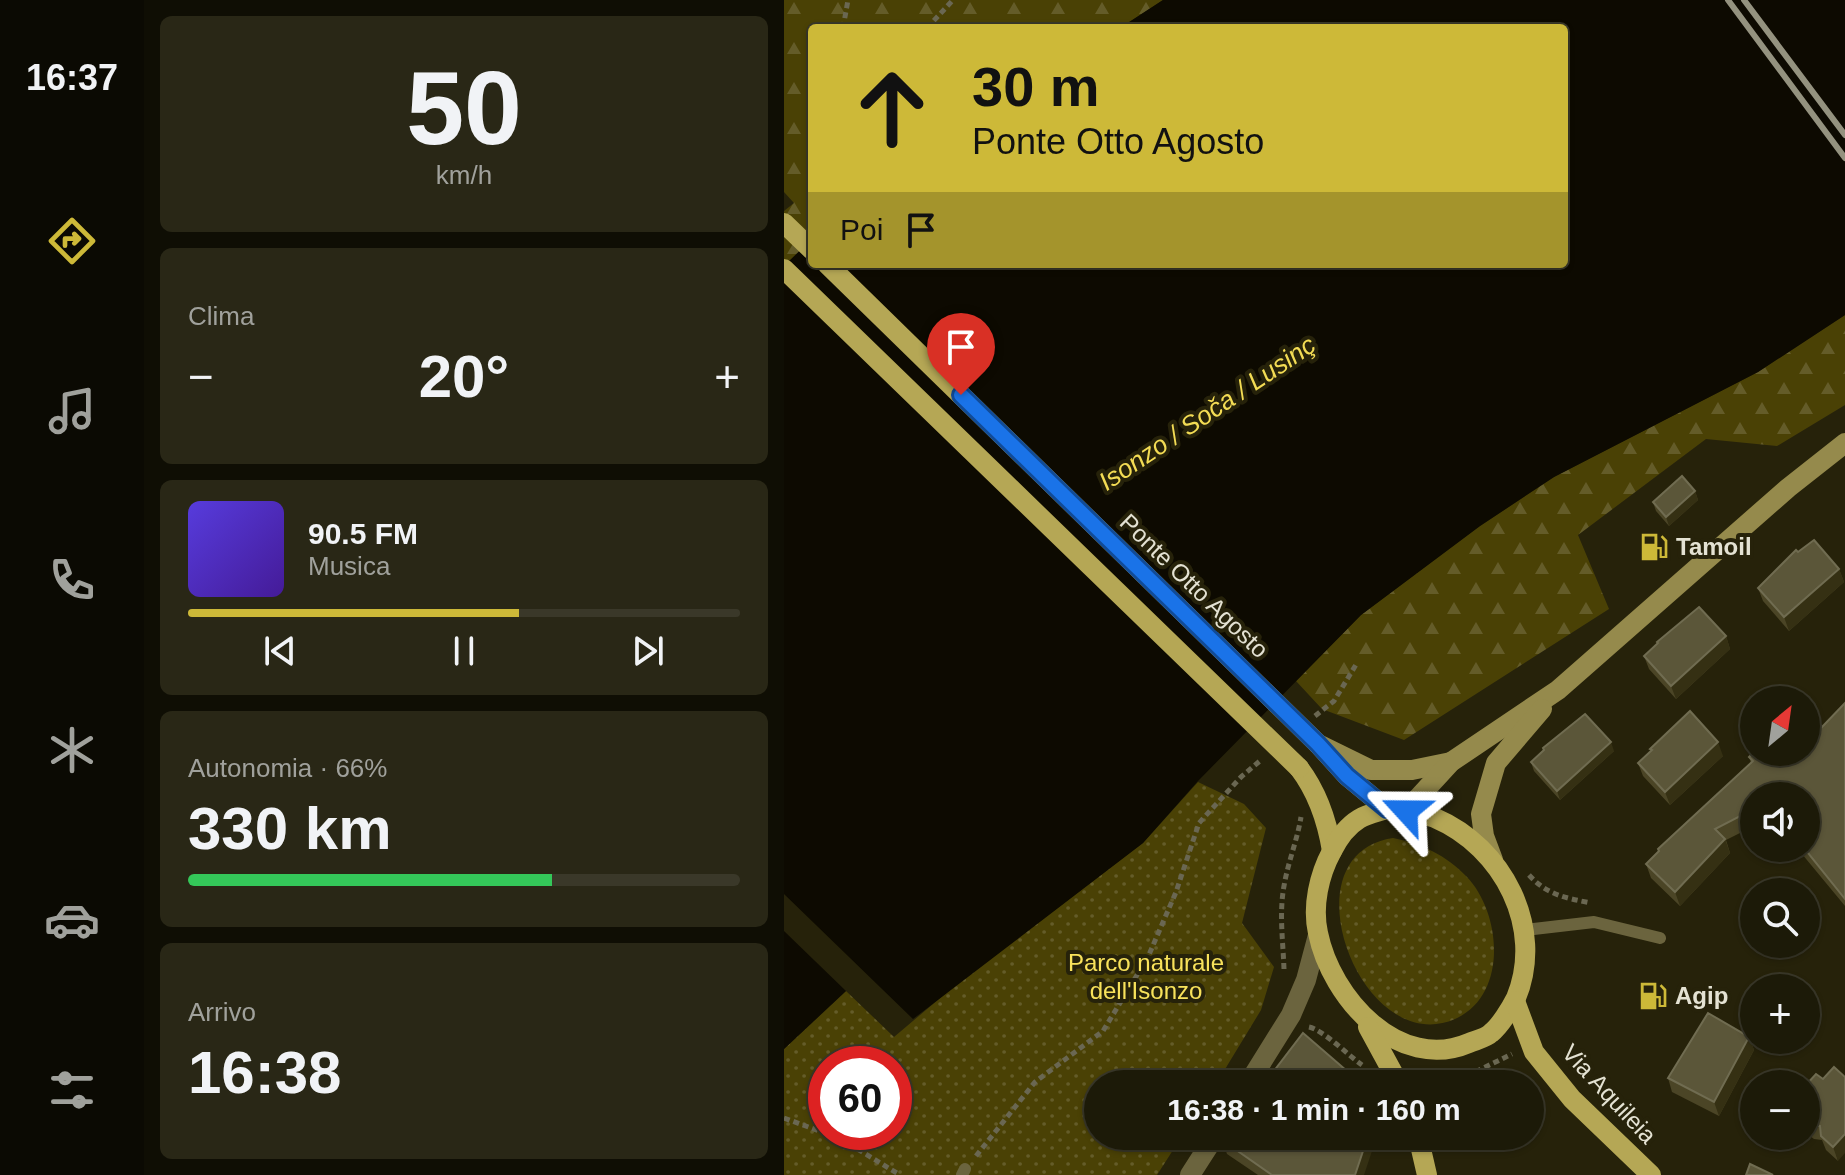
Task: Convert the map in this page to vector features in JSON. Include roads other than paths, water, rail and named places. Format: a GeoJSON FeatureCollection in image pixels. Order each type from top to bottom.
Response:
{"type":"FeatureCollection","features":[{"type":"Feature","properties":{"kind":"main road"},"geometry":{"type":"LineString","coordinates":[[784,223],[808,246]]}},
{"type":"Feature","properties":{"kind":"main road","name":"Ponte Otto Agosto"},"geometry":{"type":"LineString","coordinates":[[831,268],[1318,744]]}},
{"type":"Feature","properties":{"kind":"main road"},"geometry":{"type":"LineString","coordinates":[[784,269],[1299,768],[1313,787],[1328,826],[1332,851]]}},
{"type":"Feature","properties":{"kind":"main road"},"geometry":{"type":"LineString","coordinates":[[1558,690],[1496,763],[1481,814],[1484,836],[1493,860],[1513,894],[1525,930],[1524,970],[1515,1001],[1491,1034],[1453,1050],[1419,1048],[1383,1034],[1343,992],[1318,935],[1315,907],[1324,866],[1341,835],[1359,819],[1397,810],[1451,762],[1558,690],[1788,488],[1845,443]]}},
{"type":"Feature","properties":{"kind":"main road"},"geometry":{"type":"LineString","coordinates":[[1318,744],[1371,770],[1412,770],[1451,762]]}},
{"type":"Feature","properties":{"kind":"main road"},"geometry":{"type":"LineString","coordinates":[[1318,744],[1347,776],[1397,810],[1434,818],[1460,833],[1493,860]]}},
{"type":"Feature","properties":{"kind":"main road","name":"Via Aquileia"},"geometry":{"type":"LineString","coordinates":[[1515,1001],[1534,1052],[1572,1099],[1651,1175]]}},
{"type":"Feature","properties":{"kind":"main road"},"geometry":{"type":"LineString","coordinates":[[1360,1013],[1391,1070]]}},
{"type":"Feature","properties":{"kind":"main road"},"geometry":{"type":"LineString","coordinates":[[1421,1150],[1427,1175]]}},
{"type":"Feature","properties":{"kind":"street"},"geometry":{"type":"LineString","coordinates":[[1257,1070],[1291,1015],[1306,980],[1318,935]]}},
{"type":"Feature","properties":{"kind":"street"},"geometry":{"type":"LineString","coordinates":[[1190,1175],[1206,1150]]}},
{"type":"Feature","properties":{"kind":"lane"},"geometry":{"type":"LineString","coordinates":[[1525,930],[1594,922],[1660,938]]}},
{"type":"Feature","properties":{"kind":"water","name":"Isonzo / Soča / Lusinç"},"geometry":{"type":"Polygon","coordinates":[[[1163,0],[1845,0],[1845,315],[1758,372],[1554,477],[1480,526],[1361,615],[1198,781],[1143,843],[913,1019],[784,894],[784,266],[808,243],[808,268],[1568,268],[1568,24],[1126,24],[1163,0]]]}},
{"type":"Feature","properties":{"kind":"water"},"geometry":{"type":"Polygon","coordinates":[[[784,931],[846,991],[784,1049],[784,931]]]}},
{"type":"Feature","properties":{"kind":"railway"},"geometry":{"type":"LineString","coordinates":[[1728,0],[1845,158]]}},
{"type":"Feature","properties":{"kind":"railway"},"geometry":{"type":"LineString","coordinates":[[1744,0],[1845,135]]}},
{"type":"Feature","properties":{"kind":"place","name":"Tamoil"},"geometry":{"type":"Point","coordinates":[1654,547]}},
{"type":"Feature","properties":{"kind":"place","name":"Agip"},"geometry":{"type":"Point","coordinates":[1653,996]}},
{"type":"Feature","properties":{"kind":"park label","name":"Parco naturale dell'Isonzo"},"geometry":{"type":"Point","coordinates":[1146,977]}}]}
